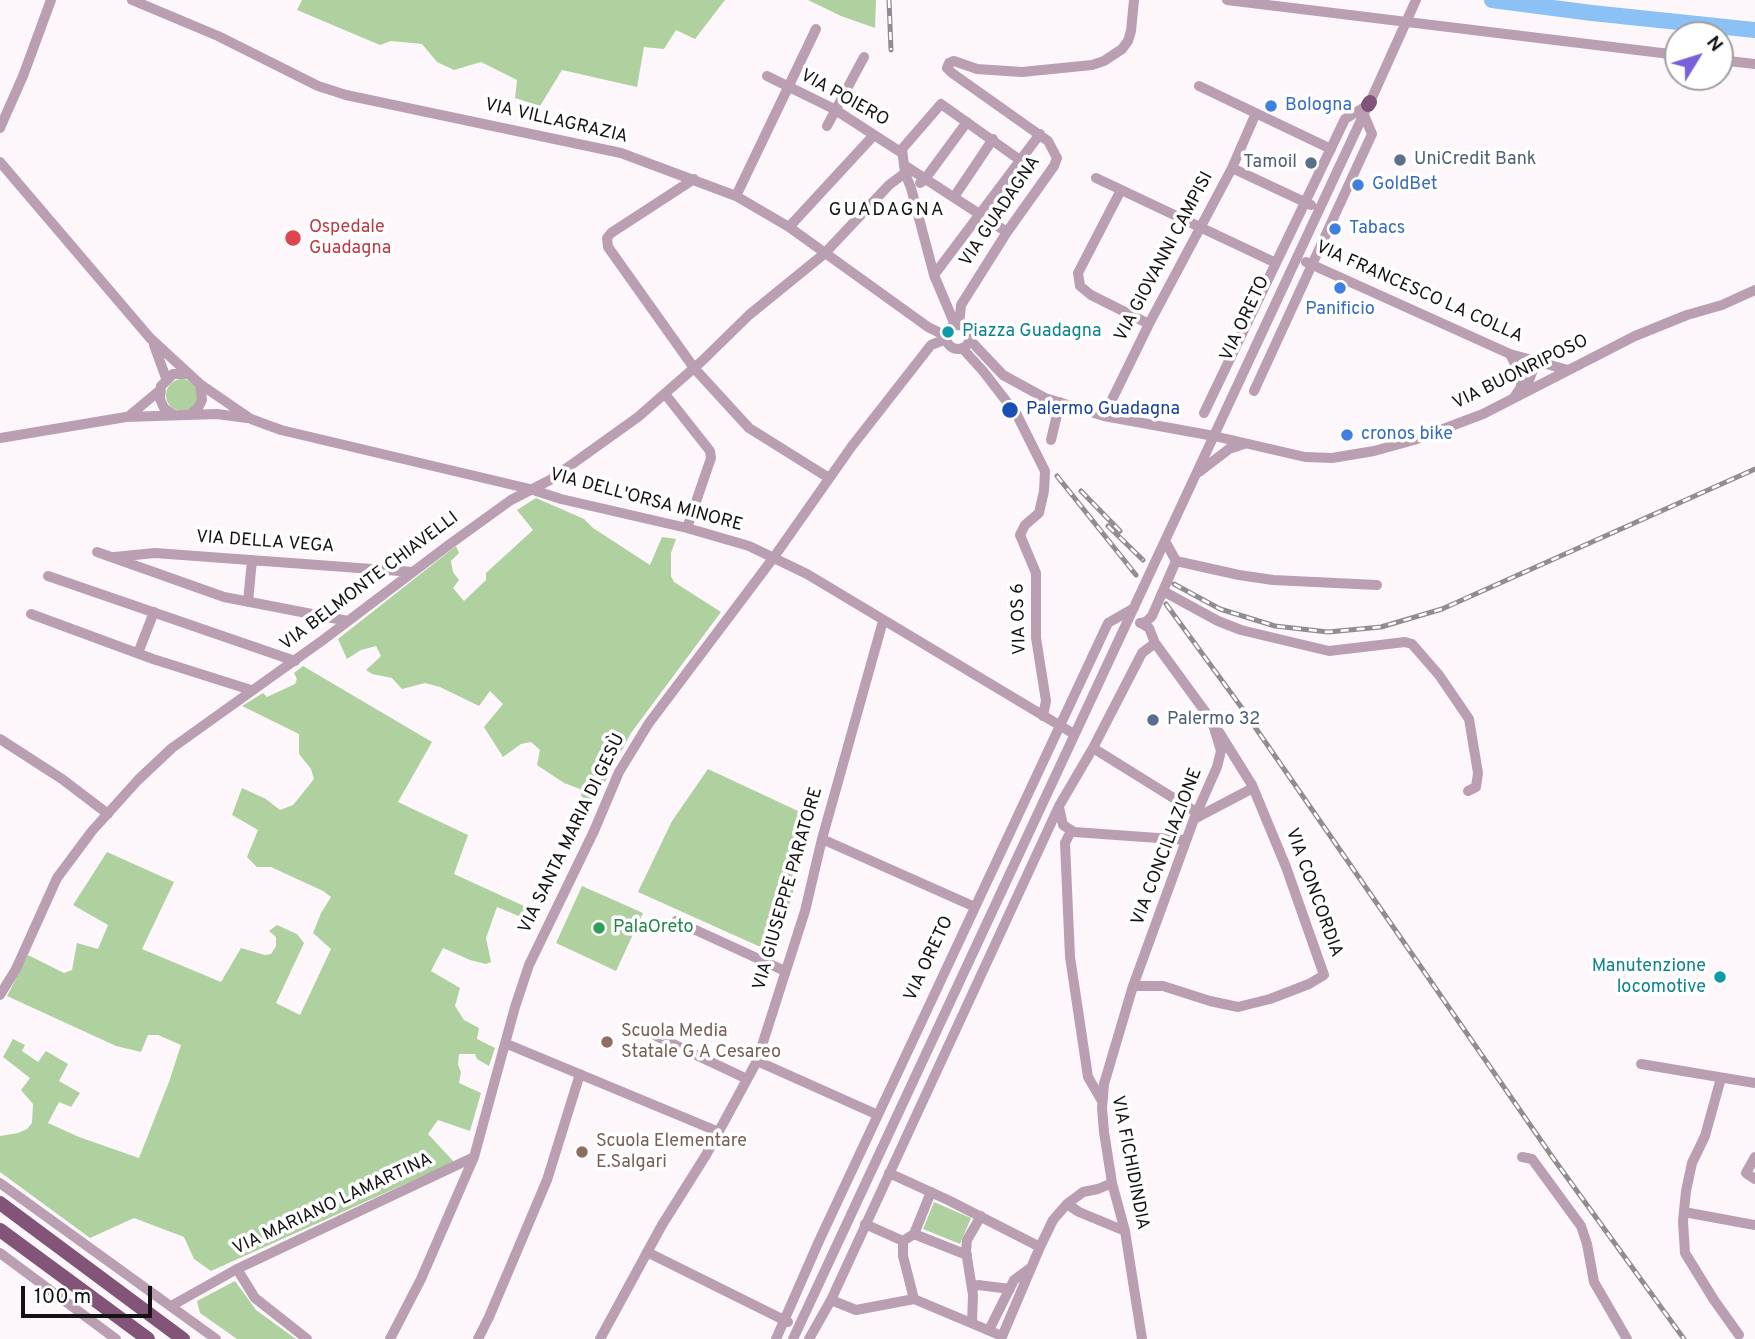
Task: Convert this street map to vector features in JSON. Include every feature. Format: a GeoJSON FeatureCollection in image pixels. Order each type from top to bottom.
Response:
{"type":"FeatureCollection","features":[{"type":"Feature","properties":{"kind":"main road"},"geometry":{"type":"LineString","coordinates":[[0,1203],[183,1339]]}},
{"type":"Feature","properties":{"kind":"main road"},"geometry":{"type":"LineString","coordinates":[[0,1230],[148,1339]]}},
{"type":"Feature","properties":{"kind":"street"},"geometry":{"type":"LineString","coordinates":[[0,128],[23,76],[51,0]]}},
{"type":"Feature","properties":{"kind":"street","name":"VIA VILLAGRAZIA"},"geometry":{"type":"LineString","coordinates":[[132,0],[218,36],[318,86],[346,95],[621,153],[736,196],[789,228],[946,338]]}},
{"type":"Feature","properties":{"kind":"street","name":"VIA GUADAGNA"},"geometry":{"type":"LineString","coordinates":[[957,325],[961,305],[1057,158],[1054,149],[1040,134],[951,74],[947,68],[954,61],[977,69],[1021,72],[1092,65],[1104,61],[1128,41],[1134,0]]}},
{"type":"Feature","properties":{"kind":"street"},"geometry":{"type":"LineString","coordinates":[[1227,0],[1664,53]]}},
{"type":"Feature","properties":{"kind":"street","name":"VIA ORETO"},"geometry":{"type":"LineString","coordinates":[[793,1339],[1416,0]]}},
{"type":"Feature","properties":{"kind":"street"},"geometry":{"type":"LineString","coordinates":[[736,196],[817,29]]}},
{"type":"Feature","properties":{"kind":"street"},"geometry":{"type":"LineString","coordinates":[[827,125],[864,57]]}},
{"type":"Feature","properties":{"kind":"street"},"geometry":{"type":"LineString","coordinates":[[1734,62],[1755,64]]}},
{"type":"Feature","properties":{"kind":"street","name":"VIA POIERO"},"geometry":{"type":"LineString","coordinates":[[767,76],[834,109],[874,135],[925,179],[1007,232]]}},
{"type":"Feature","properties":{"kind":"street"},"geometry":{"type":"LineString","coordinates":[[1199,86],[1331,149]]}},
{"type":"Feature","properties":{"kind":"street","name":"VIA BELMONTE CHIAVELLI"},"geometry":{"type":"LineString","coordinates":[[0,994],[16,969],[57,878],[92,831],[138,780],[172,748],[295,661],[491,514],[530,489],[550,480],[665,394],[749,316],[824,254],[889,185],[941,104],[967,122]]}},
{"type":"Feature","properties":{"kind":"street","name":"VIA ORETO"},"geometry":{"type":"LineString","coordinates":[[1204,413],[1345,119],[1367,107]]}},
{"type":"Feature","properties":{"kind":"street","name":"VIA ORETO"},"geometry":{"type":"LineString","coordinates":[[1254,390],[1372,134],[1367,107]]}},
{"type":"Feature","properties":{"kind":"street","name":"VIA GIOVANNI CAMPISI"},"geometry":{"type":"LineString","coordinates":[[1104,416],[1199,226],[1232,168],[1256,113]]}},
{"type":"Feature","properties":{"kind":"street"},"geometry":{"type":"LineString","coordinates":[[911,188],[925,179],[967,122],[1020,160]]}},
{"type":"Feature","properties":{"kind":"street"},"geometry":{"type":"LineString","coordinates":[[934,275],[1040,134]]}},
{"type":"Feature","properties":{"kind":"street"},"geometry":{"type":"LineString","coordinates":[[789,228],[874,135]]}},
{"type":"Feature","properties":{"kind":"street"},"geometry":{"type":"LineString","coordinates":[[954,197],[993,139]]}},
{"type":"Feature","properties":{"kind":"street"},"geometry":{"type":"LineString","coordinates":[[903,160],[934,275],[957,325]]}},
{"type":"Feature","properties":{"kind":"street"},"geometry":{"type":"LineString","coordinates":[[0,162],[150,338],[200,384],[251,419]]}},
{"type":"Feature","properties":{"kind":"street"},"geometry":{"type":"LineString","coordinates":[[1232,168],[1320,209]]}},
{"type":"Feature","properties":{"kind":"street"},"geometry":{"type":"LineString","coordinates":[[1097,178],[1276,263]]}},
{"type":"Feature","properties":{"kind":"street"},"geometry":{"type":"LineString","coordinates":[[694,179],[611,233],[607,238],[608,247],[694,368],[749,428],[830,478]]}},
{"type":"Feature","properties":{"kind":"street"},"geometry":{"type":"LineString","coordinates":[[1121,190],[1078,273],[1080,286],[1091,295],[1149,324]]}},
{"type":"Feature","properties":{"kind":"street","name":"VIA FRANCESCO LA COLLA"},"geometry":{"type":"LineString","coordinates":[[1297,258],[1510,354],[1568,370]]}},
{"type":"Feature","properties":{"kind":"street","name":"VIA BUONRIPOSO"},"geometry":{"type":"LineString","coordinates":[[1214,436],[1305,457],[1332,458],[1352,456],[1414,440],[1483,414],[1635,336],[1687,315],[1722,305],[1755,290]]}},
{"type":"Feature","properties":{"kind":"street"},"geometry":{"type":"LineString","coordinates":[[965,344],[966,328],[957,325],[949,329],[946,338],[951,346],[965,344],[1003,375],[1045,398],[1104,416],[1214,436]]}},
{"type":"Feature","properties":{"kind":"street"},"geometry":{"type":"LineString","coordinates":[[1242,334],[1272,348]]}},
{"type":"Feature","properties":{"kind":"street"},"geometry":{"type":"LineString","coordinates":[[150,338],[160,357],[166,378]]}},
{"type":"Feature","properties":{"kind":"street","name":"VIA SANTA MARIA DI GESÙ"},"geometry":{"type":"LineString","coordinates":[[390,1339],[421,1279],[474,1157],[529,965],[594,831],[619,772],[649,723],[830,478],[931,345],[946,338]]}},
{"type":"Feature","properties":{"kind":"street","name":"VIA OS 6"},"geometry":{"type":"LineString","coordinates":[[965,344],[1017,415],[1045,471],[1039,513],[1024,525],[1020,535],[1036,573],[1036,638],[1046,701],[1042,716]]}},
{"type":"Feature","properties":{"kind":"street"},"geometry":{"type":"LineString","coordinates":[[1510,354],[1521,383],[1514,398]]}},
{"type":"Feature","properties":{"kind":"street"},"geometry":{"type":"LineString","coordinates":[[1514,398],[1528,383],[1536,362]]}},
{"type":"Feature","properties":{"kind":"street"},"geometry":{"type":"LineString","coordinates":[[126,417],[159,391],[166,378],[179,372],[189,374]]}},
{"type":"Feature","properties":{"kind":"street"},"geometry":{"type":"LineString","coordinates":[[189,415],[198,408],[202,400],[200,384]]}},
{"type":"Feature","properties":{"kind":"street"},"geometry":{"type":"LineString","coordinates":[[159,391],[164,408],[174,415]]}},
{"type":"Feature","properties":{"kind":"street"},"geometry":{"type":"LineString","coordinates":[[665,394],[710,451],[711,458],[687,528]]}},
{"type":"Feature","properties":{"kind":"street"},"geometry":{"type":"LineString","coordinates":[[1051,440],[1060,402]]}},
{"type":"Feature","properties":{"kind":"street"},"geometry":{"type":"LineString","coordinates":[[0,438],[126,417],[218,414],[251,419]]}},
{"type":"Feature","properties":{"kind":"street","name":"VIA DELL'ORSA MINORE"},"geometry":{"type":"LineString","coordinates":[[251,419],[281,430],[530,489],[749,546],[807,573],[1074,734]]}},
{"type":"Feature","properties":{"kind":"street"},"geometry":{"type":"LineString","coordinates":[[1196,474],[1229,449],[1244,444]]}},
{"type":"Feature","properties":{"kind":"street"},"geometry":{"type":"LineString","coordinates":[[1165,541],[1176,561],[1239,575],[1273,580],[1377,585]]}},
{"type":"Feature","properties":{"kind":"street"},"geometry":{"type":"LineString","coordinates":[[97,552],[224,597],[348,621]]}},
{"type":"Feature","properties":{"kind":"street","name":"VIA DELLA VEGA"},"geometry":{"type":"LineString","coordinates":[[114,557],[155,553],[413,572]]}},
{"type":"Feature","properties":{"kind":"street"},"geometry":{"type":"LineString","coordinates":[[248,602],[252,560]]}},
{"type":"Feature","properties":{"kind":"street"},"geometry":{"type":"LineString","coordinates":[[1124,628],[1141,623],[1152,616],[1176,561]]}},
{"type":"Feature","properties":{"kind":"street"},"geometry":{"type":"LineString","coordinates":[[48,576],[295,661]]}},
{"type":"Feature","properties":{"kind":"street"},"geometry":{"type":"LineString","coordinates":[[1163,591],[1218,621],[1241,630],[1329,651],[1405,642],[1412,644],[1469,719],[1478,773],[1476,787],[1468,791]]}},
{"type":"Feature","properties":{"kind":"street","name":"VIA ORETO"},"geometry":{"type":"LineString","coordinates":[[776,1339],[1108,623],[1134,608]]}},
{"type":"Feature","properties":{"kind":"street"},"geometry":{"type":"LineString","coordinates":[[138,653],[154,612]]}},
{"type":"Feature","properties":{"kind":"street"},"geometry":{"type":"LineString","coordinates":[[32,614],[251,690]]}},
{"type":"Feature","properties":{"kind":"street","name":"VIA GIUSEPPE PARATORE"},"geometry":{"type":"LineString","coordinates":[[600,1339],[757,1061],[805,911],[822,839],[883,621]]}},
{"type":"Feature","properties":{"kind":"street","name":"VIA CONCILIAZIONE"},"geometry":{"type":"LineString","coordinates":[[1102,1101],[1112,1052],[1133,986],[1221,751],[1212,721],[1155,643],[1149,628],[1141,623]]}},
{"type":"Feature","properties":{"kind":"street"},"geometry":{"type":"LineString","coordinates":[[647,1252],[811,1336],[831,1300],[1059,806],[1093,748],[1142,653],[1155,643]]}},
{"type":"Feature","properties":{"kind":"street","name":"VIA CONCORDIA"},"geometry":{"type":"LineString","coordinates":[[1133,986],[1163,986],[1238,1007],[1270,999],[1324,975],[1286,867],[1253,788],[1212,721]]}},
{"type":"Feature","properties":{"kind":"street"},"geometry":{"type":"LineString","coordinates":[[0,739],[62,779],[108,814]]}},
{"type":"Feature","properties":{"kind":"street"},"geometry":{"type":"LineString","coordinates":[[1093,748],[1195,815],[1253,788]]}},
{"type":"Feature","properties":{"kind":"street"},"geometry":{"type":"LineString","coordinates":[[1059,806],[1063,825],[1071,831],[1186,840]]}},
{"type":"Feature","properties":{"kind":"street","name":"VIA FICHIDINDIA"},"geometry":{"type":"LineString","coordinates":[[1071,831],[1065,843],[1070,957],[1088,1077],[1102,1101],[1112,1183],[1125,1231],[1142,1339]]}},
{"type":"Feature","properties":{"kind":"street"},"geometry":{"type":"LineString","coordinates":[[822,839],[975,908]]}},
{"type":"Feature","properties":{"kind":"street"},"geometry":{"type":"LineString","coordinates":[[676,921],[785,971]]}},
{"type":"Feature","properties":{"kind":"street"},"geometry":{"type":"LineString","coordinates":[[654,1035],[747,1079]]}},
{"type":"Feature","properties":{"kind":"street"},"geometry":{"type":"LineString","coordinates":[[507,1044],[719,1132]]}},
{"type":"Feature","properties":{"kind":"street"},"geometry":{"type":"LineString","coordinates":[[757,1061],[878,1115]]}},
{"type":"Feature","properties":{"kind":"street"},"geometry":{"type":"LineString","coordinates":[[1641,1064],[1755,1083]]}},
{"type":"Feature","properties":{"kind":"street"},"geometry":{"type":"LineString","coordinates":[[478,1339],[547,1180],[580,1074]]}},
{"type":"Feature","properties":{"kind":"street"},"geometry":{"type":"LineString","coordinates":[[1721,1078],[1706,1136],[1692,1163],[1685,1212],[1685,1253],[1739,1335]]}},
{"type":"Feature","properties":{"kind":"street","name":"VIA MARIANO LAMARTINA"},"geometry":{"type":"LineString","coordinates":[[171,1306],[237,1269],[474,1157]]}},
{"type":"Feature","properties":{"kind":"street"},"geometry":{"type":"LineString","coordinates":[[1522,1157],[1532,1159],[1581,1226],[1594,1282],[1627,1339]]}},
{"type":"Feature","properties":{"kind":"street"},"geometry":{"type":"LineString","coordinates":[[1755,1157],[1746,1173],[1755,1179]]}},
{"type":"Feature","properties":{"kind":"street"},"geometry":{"type":"LineString","coordinates":[[889,1173],[1040,1247]]}},
{"type":"Feature","properties":{"kind":"street"},"geometry":{"type":"LineString","coordinates":[[831,1300],[856,1310],[914,1299],[1002,1337],[1053,1220],[1067,1204],[1083,1192],[1112,1183]]}},
{"type":"Feature","properties":{"kind":"street"},"geometry":{"type":"LineString","coordinates":[[0,1184],[216,1339]]}},
{"type":"Feature","properties":{"kind":"street"},"geometry":{"type":"LineString","coordinates":[[903,1241],[914,1234],[931,1192]]}},
{"type":"Feature","properties":{"kind":"street"},"geometry":{"type":"LineString","coordinates":[[1067,1204],[1079,1212],[1125,1231]]}},
{"type":"Feature","properties":{"kind":"street"},"geometry":{"type":"LineString","coordinates":[[1685,1212],[1755,1225]]}},
{"type":"Feature","properties":{"kind":"street"},"geometry":{"type":"LineString","coordinates":[[972,1323],[972,1288],[967,1240],[981,1216]]}},
{"type":"Feature","properties":{"kind":"street"},"geometry":{"type":"LineString","coordinates":[[865,1224],[903,1241]]}},
{"type":"Feature","properties":{"kind":"street"},"geometry":{"type":"LineString","coordinates":[[914,1234],[967,1255]]}},
{"type":"Feature","properties":{"kind":"street"},"geometry":{"type":"LineString","coordinates":[[903,1241],[903,1256],[914,1299]]}},
{"type":"Feature","properties":{"kind":"street"},"geometry":{"type":"LineString","coordinates":[[0,1253],[116,1339]]}},
{"type":"Feature","properties":{"kind":"street"},"geometry":{"type":"LineString","coordinates":[[989,1330],[1014,1280],[1031,1268]]}},
{"type":"Feature","properties":{"kind":"street"},"geometry":{"type":"LineString","coordinates":[[237,1269],[255,1298],[307,1339]]}},
{"type":"Feature","properties":{"kind":"street"},"geometry":{"type":"LineString","coordinates":[[972,1288],[978,1285],[1010,1289]]}},
{"type":"Feature","properties":{"kind":"green space"},"geometry":{"type":"Polygon","coordinates":[[[302,0],[725,0],[695,39],[676,30],[664,49],[644,47],[637,87],[562,70],[540,106],[515,98],[517,80],[481,62],[454,70],[437,62],[422,44],[391,41],[380,45],[297,10],[302,0]]]}},
{"type":"Feature","properties":{"kind":"green space"},"geometry":{"type":"Polygon","coordinates":[[[808,0],[876,0],[875,28],[841,16],[808,0]]]}},
{"type":"Feature","properties":{"kind":"green space"},"geometry":{"type":"Polygon","coordinates":[[[182,379],[193,384],[198,395],[193,406],[182,411],[171,406],[166,395],[171,384],[182,379]]]}},
{"type":"Feature","properties":{"kind":"green space"},"geometry":{"type":"Polygon","coordinates":[[[536,498],[584,519],[593,528],[650,565],[662,537],[676,539],[671,553],[671,576],[674,582],[721,612],[631,733],[591,808],[583,803],[580,789],[564,783],[537,765],[540,750],[531,742],[521,744],[503,757],[484,727],[503,704],[490,691],[479,706],[440,687],[425,683],[402,689],[392,678],[366,670],[381,656],[376,646],[361,650],[347,659],[338,639],[456,546],[459,553],[451,561],[453,572],[459,580],[453,588],[464,601],[486,580],[486,573],[533,530],[517,510],[536,498]]]}},
{"type":"Feature","properties":{"kind":"green space"},"geometry":{"type":"Polygon","coordinates":[[[303,666],[432,742],[398,802],[468,835],[454,874],[537,912],[533,922],[497,907],[486,938],[491,962],[486,964],[470,960],[443,948],[431,971],[460,988],[455,1006],[464,1020],[479,1028],[477,1039],[495,1048],[489,1066],[477,1059],[475,1054],[459,1054],[459,1083],[481,1093],[470,1131],[438,1120],[428,1134],[454,1162],[211,1271],[194,1259],[184,1237],[134,1218],[90,1238],[0,1172],[0,1136],[18,1133],[32,1123],[33,1104],[21,1090],[30,1078],[3,1057],[13,1039],[25,1045],[22,1051],[38,1062],[46,1051],[68,1064],[59,1081],[80,1093],[71,1107],[59,1102],[48,1123],[139,1158],[181,1045],[158,1035],[148,1035],[141,1052],[116,1046],[7,996],[28,955],[64,973],[72,970],[77,943],[98,949],[108,925],[73,905],[107,852],[174,882],[142,949],[221,982],[241,948],[265,955],[271,954],[276,946],[276,937],[269,931],[277,925],[297,934],[304,943],[276,1003],[300,1015],[331,949],[313,933],[331,897],[271,867],[257,867],[247,857],[258,830],[232,815],[242,788],[266,799],[280,810],[293,805],[314,779],[311,769],[299,754],[299,734],[242,706],[263,693],[267,697],[295,684],[297,679],[294,673],[303,666]]]}},
{"type":"Feature","properties":{"kind":"green space"},"geometry":{"type":"Polygon","coordinates":[[[708,769],[813,818],[776,954],[638,892],[672,821],[708,769]]]}},
{"type":"Feature","properties":{"kind":"green space","name":"PalaOreto"},"geometry":{"type":"Polygon","coordinates":[[[582,886],[643,913],[616,971],[556,943],[582,886]]]}},
{"type":"Feature","properties":{"kind":"green space"},"geometry":{"type":"Polygon","coordinates":[[[934,1202],[971,1218],[960,1244],[923,1229],[934,1202]]]}},
{"type":"Feature","properties":{"kind":"green space"},"geometry":{"type":"Polygon","coordinates":[[[235,1281],[256,1310],[296,1339],[237,1339],[200,1313],[197,1301],[235,1281]]]}},
{"type":"Feature","properties":{"kind":"waterway"},"geometry":{"type":"LineString","coordinates":[[1492,0],[1755,30]]}},
{"type":"Feature","properties":{"kind":"railway"},"geometry":{"type":"LineString","coordinates":[[889,0],[891,50]]}},
{"type":"Feature","properties":{"kind":"railway"},"geometry":{"type":"LineString","coordinates":[[1174,584],[1220,609],[1275,626],[1328,632],[1381,627],[1442,609],[1755,469]]}},
{"type":"Feature","properties":{"kind":"railway"},"geometry":{"type":"LineString","coordinates":[[1057,476],[1136,575]]}},
{"type":"Feature","properties":{"kind":"railway"},"geometry":{"type":"LineString","coordinates":[[1081,491],[1120,531]]}},
{"type":"Feature","properties":{"kind":"railway"},"geometry":{"type":"LineString","coordinates":[[1108,526],[1143,560]]}},
{"type":"Feature","properties":{"kind":"railway"},"geometry":{"type":"LineString","coordinates":[[1166,604],[1239,704],[1553,1158],[1684,1339]]}},
{"type":"Feature","properties":{"kind":"place","name":"Bologna"},"geometry":{"type":"Point","coordinates":[1271,106]}},
{"type":"Feature","properties":{"kind":"place","name":"UniCredit Bank"},"geometry":{"type":"Point","coordinates":[1400,160]}},
{"type":"Feature","properties":{"kind":"place","name":"Tamoil"},"geometry":{"type":"Point","coordinates":[1311,163]}},
{"type":"Feature","properties":{"kind":"place","name":"GoldBet"},"geometry":{"type":"Point","coordinates":[1358,185]}},
{"type":"Feature","properties":{"kind":"place","name":"Tabacs"},"geometry":{"type":"Point","coordinates":[1335,229]}},
{"type":"Feature","properties":{"kind":"place","name":"Ospedale Guadagna"},"geometry":{"type":"Point","coordinates":[293,238]}},
{"type":"Feature","properties":{"kind":"place","name":"Panificio"},"geometry":{"type":"Point","coordinates":[1340,288]}},
{"type":"Feature","properties":{"kind":"place","name":"Piazza Guadagna"},"geometry":{"type":"Point","coordinates":[948,332]}},
{"type":"Feature","properties":{"kind":"place","name":"Palermo Guadagna"},"geometry":{"type":"Point","coordinates":[1010,410]}},
{"type":"Feature","properties":{"kind":"place","name":"cronos bike"},"geometry":{"type":"Point","coordinates":[1347,435]}},
{"type":"Feature","properties":{"kind":"place","name":"Palermo 32"},"geometry":{"type":"Point","coordinates":[1153,720]}},
{"type":"Feature","properties":{"kind":"place","name":"PalaOreto"},"geometry":{"type":"Point","coordinates":[599,928]}},
{"type":"Feature","properties":{"kind":"place","name":"Manutenzione locomotive"},"geometry":{"type":"Point","coordinates":[1720,977]}},
{"type":"Feature","properties":{"kind":"place","name":"Scuola Media Statale G A Cesareo"},"geometry":{"type":"Point","coordinates":[607,1042]}},
{"type":"Feature","properties":{"kind":"place","name":"Scuola Elementare E.Salgari"},"geometry":{"type":"Point","coordinates":[582,1152]}},
{"type":"Feature","properties":{"kind":"district","name":"GUADAGNA"},"geometry":{"type":"Point","coordinates":[887,211]}}]}
